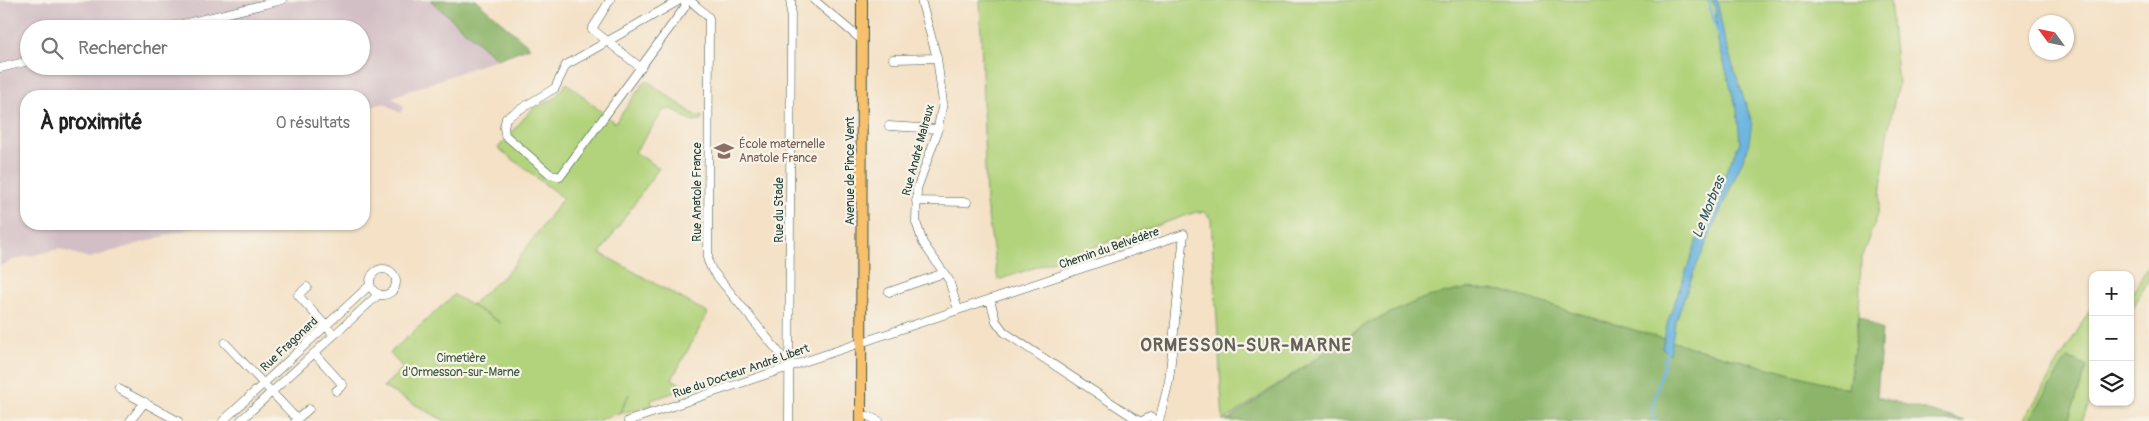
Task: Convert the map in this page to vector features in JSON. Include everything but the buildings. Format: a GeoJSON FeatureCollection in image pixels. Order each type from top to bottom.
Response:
{"type":"FeatureCollection","features":[{"type":"Feature","properties":{"kind":"main road","name":"Avenue de Pince Vent"},"geometry":{"type":"LineString","coordinates":[[861,418],[862,0]]}},
{"type":"Feature","properties":{"kind":"street"},"geometry":{"type":"LineString","coordinates":[[199,20],[282,0]]}},
{"type":"Feature","properties":{"kind":"street"},"geometry":{"type":"LineString","coordinates":[[610,0],[592,28],[641,68]]}},
{"type":"Feature","properties":{"kind":"street"},"geometry":{"type":"LineString","coordinates":[[680,0],[566,65],[556,88],[506,118],[505,135],[550,174],[560,177],[685,7],[686,0]]}},
{"type":"Feature","properties":{"kind":"street","name":"Rue Anatole France"},"geometry":{"type":"LineString","coordinates":[[690,0],[695,6],[700,7],[709,18],[708,261],[712,270],[790,366]]}},
{"type":"Feature","properties":{"kind":"street","name":"Rue du Stade"},"geometry":{"type":"LineString","coordinates":[[789,421],[791,0]]}},
{"type":"Feature","properties":{"kind":"street"},"geometry":{"type":"LineString","coordinates":[[814,0],[858,37],[862,38]]}},
{"type":"Feature","properties":{"kind":"street","name":"Rue André Malraux"},"geometry":{"type":"LineString","coordinates":[[922,0],[937,58],[943,103],[938,129],[917,189],[916,222],[923,243],[949,280],[958,310]]}},
{"type":"Feature","properties":{"kind":"street"},"geometry":{"type":"LineString","coordinates":[[893,59],[937,58]]}},
{"type":"Feature","properties":{"kind":"street"},"geometry":{"type":"LineString","coordinates":[[0,68],[20,63]]}},
{"type":"Feature","properties":{"kind":"street"},"geometry":{"type":"LineString","coordinates":[[889,126],[938,129]]}},
{"type":"Feature","properties":{"kind":"street"},"geometry":{"type":"LineString","coordinates":[[916,201],[967,202]]}},
{"type":"Feature","properties":{"kind":"street","name":"Chemin du Belvédère"},"geometry":{"type":"LineString","coordinates":[[862,342],[1184,234],[1168,381],[1158,421]]}},
{"type":"Feature","properties":{"kind":"street","name":"Rue Fragonard"},"geometry":{"type":"LineString","coordinates":[[223,421],[370,284],[372,275],[380,270],[389,271],[393,275],[394,288],[385,294],[379,294],[240,421]]}},
{"type":"Feature","properties":{"kind":"street"},"geometry":{"type":"LineString","coordinates":[[889,292],[944,273]]}},
{"type":"Feature","properties":{"kind":"street"},"geometry":{"type":"LineString","coordinates":[[370,284],[379,294]]}},
{"type":"Feature","properties":{"kind":"street"},"geometry":{"type":"LineString","coordinates":[[307,287],[298,295],[334,336]]}},
{"type":"Feature","properties":{"kind":"street"},"geometry":{"type":"LineString","coordinates":[[990,300],[996,321],[1004,332],[1140,421],[1150,417],[1158,421]]}},
{"type":"Feature","properties":{"kind":"street","name":"Rue du Docteur André Libert"},"geometry":{"type":"LineString","coordinates":[[628,421],[862,342]]}},
{"type":"Feature","properties":{"kind":"street"},"geometry":{"type":"LineString","coordinates":[[225,343],[296,420],[309,409]]}},
{"type":"Feature","properties":{"kind":"street"},"geometry":{"type":"LineString","coordinates":[[314,354],[343,385],[336,392]]}},
{"type":"Feature","properties":{"kind":"street"},"geometry":{"type":"LineString","coordinates":[[119,389],[178,421]]}},
{"type":"Feature","properties":{"kind":"street"},"geometry":{"type":"LineString","coordinates":[[130,421],[145,402]]}},
{"type":"Feature","properties":{"kind":"street"},"geometry":{"type":"LineString","coordinates":[[861,418],[868,416],[879,421]]}},
{"type":"Feature","properties":{"kind":"shaded area"},"geometry":{"type":"Polygon","coordinates":[[[0,0],[430,0],[497,59],[392,97],[404,107],[400,113],[384,103],[370,108],[370,90],[20,90],[20,230],[185,230],[89,258],[59,249],[12,260],[0,266],[0,0]]]}},
{"type":"Feature","properties":{"kind":"green space"},"geometry":{"type":"Polygon","coordinates":[[[430,0],[476,0],[530,47],[497,59],[430,0]]]}},
{"type":"Feature","properties":{"kind":"green space"},"geometry":{"type":"Polygon","coordinates":[[[980,0],[1890,0],[1898,84],[1887,135],[1878,214],[1861,258],[1859,316],[1848,389],[1701,350],[1503,291],[1468,289],[1370,322],[1223,421],[1211,219],[1205,212],[1196,212],[998,280],[986,203],[980,0]]]}},
{"type":"Feature","properties":{"kind":"green space","name":"Cimetière d'Ormesson-sur-Marne"},"geometry":{"type":"Polygon","coordinates":[[[646,80],[696,116],[702,116],[702,120],[690,121],[673,109],[664,110],[635,152],[659,168],[600,253],[708,313],[672,379],[688,388],[651,400],[652,405],[620,414],[629,394],[619,413],[596,421],[445,421],[383,387],[403,368],[390,353],[454,295],[501,323],[471,305],[510,270],[563,198],[498,148],[533,108],[554,99],[567,83],[615,123],[646,80]]]}},
{"type":"Feature","properties":{"kind":"green space"},"geometry":{"type":"Polygon","coordinates":[[[2149,264],[2149,278],[2134,306],[2134,291],[2149,264]]]}},
{"type":"Feature","properties":{"kind":"green space"},"geometry":{"type":"Polygon","coordinates":[[[1468,288],[1503,291],[1701,350],[1848,389],[1859,316],[1882,330],[1877,397],[1965,421],[1226,421],[1370,322],[1424,298],[1468,288]]]}},
{"type":"Feature","properties":{"kind":"green space"},"geometry":{"type":"Polygon","coordinates":[[[2089,312],[2089,404],[2082,421],[2068,421],[2087,367],[2068,358],[2029,421],[2023,421],[2089,312]]]}},
{"type":"Feature","properties":{"kind":"green space"},"geometry":{"type":"Polygon","coordinates":[[[2067,358],[2087,367],[2068,421],[2029,421],[2067,358]]]}},
{"type":"Feature","properties":{"kind":"water"},"geometry":{"type":"Polygon","coordinates":[[[1712,0],[1717,0],[1725,42],[1752,122],[1748,148],[1695,269],[1675,323],[1670,354],[1662,348],[1668,321],[1714,197],[1740,142],[1737,110],[1718,41],[1715,8],[1712,0]]]}},
{"type":"Feature","properties":{"kind":"waterway","name":"Le Morbras"},"geometry":{"type":"LineString","coordinates":[[1708,0],[1718,35]]}},
{"type":"Feature","properties":{"kind":"waterway","name":"Le Morbras"},"geometry":{"type":"LineString","coordinates":[[1654,421],[1652,408],[1668,348]]}},
{"type":"Feature","properties":{"kind":"place","name":"École maternelle Anatole France"},"geometry":{"type":"Point","coordinates":[724,151]}},
{"type":"Feature","properties":{"kind":"district","name":"ORMESSON-SUR-MARNE"},"geometry":{"type":"Point","coordinates":[1246,345]}}]}
